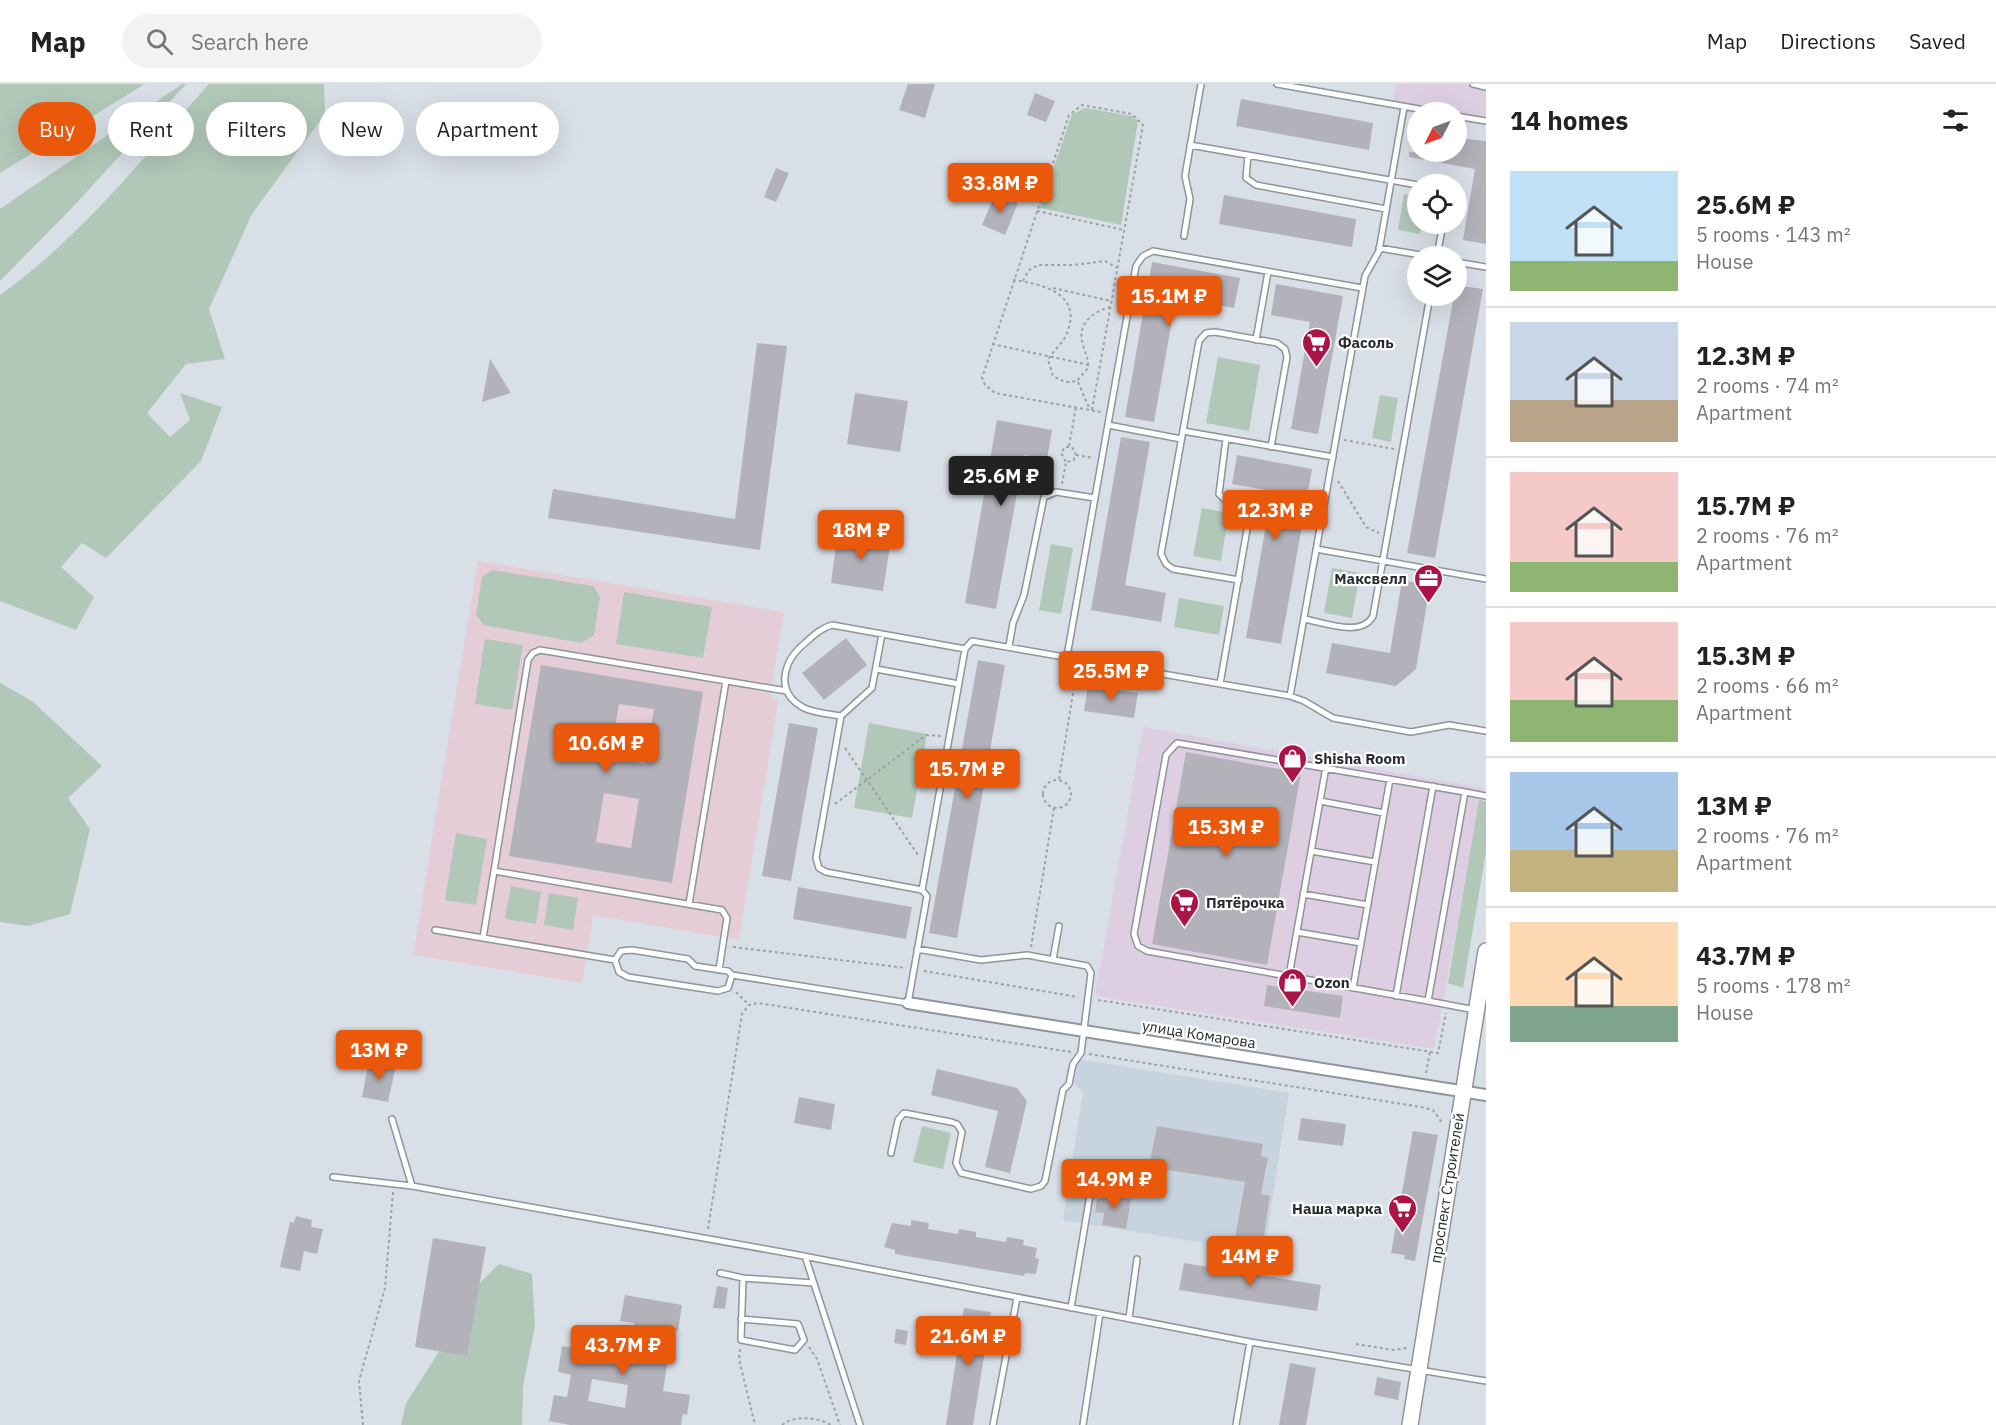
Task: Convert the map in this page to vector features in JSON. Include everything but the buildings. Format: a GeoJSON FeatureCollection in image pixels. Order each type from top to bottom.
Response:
{"type":"FeatureCollection","features":[{"type":"Feature","properties":{"kind":"street","name":"проспект Строителей"},"geometry":{"type":"LineString","coordinates":[[1410,1425],[1475,1010],[1483,985],[1486,951]]}},
{"type":"Feature","properties":{"kind":"street","name":"улица Комарова"},"geometry":{"type":"LineString","coordinates":[[908,1003],[1486,1095]]}},
{"type":"Feature","properties":{"kind":"lane"},"geometry":{"type":"LineString","coordinates":[[1184,236],[1190,202],[1185,180],[1201,84]]}},
{"type":"Feature","properties":{"kind":"lane"},"geometry":{"type":"LineString","coordinates":[[1277,84],[1407,107]]}},
{"type":"Feature","properties":{"kind":"lane"},"geometry":{"type":"LineString","coordinates":[[1473,84],[1486,87]]}},
{"type":"Feature","properties":{"kind":"lane"},"geometry":{"type":"LineString","coordinates":[[1290,696],[1362,288],[1365,274],[1379,248],[1404,107]]}},
{"type":"Feature","properties":{"kind":"lane"},"geometry":{"type":"LineString","coordinates":[[1467,118],[1486,121]]}},
{"type":"Feature","properties":{"kind":"lane"},"geometry":{"type":"LineString","coordinates":[[1190,144],[1407,183]]}},
{"type":"Feature","properties":{"kind":"lane"},"geometry":{"type":"LineString","coordinates":[[1248,155],[1246,178],[1256,185],[1386,209]]}},
{"type":"Feature","properties":{"kind":"lane"},"geometry":{"type":"LineString","coordinates":[[1379,248],[1407,253]]}},
{"type":"Feature","properties":{"kind":"lane"},"geometry":{"type":"LineString","coordinates":[[1067,656],[1136,266],[1143,256],[1153,251],[1362,288]]}},
{"type":"Feature","properties":{"kind":"lane"},"geometry":{"type":"LineString","coordinates":[[1467,264],[1486,267]]}},
{"type":"Feature","properties":{"kind":"lane"},"geometry":{"type":"LineString","coordinates":[[1256,340],[1268,272]]}},
{"type":"Feature","properties":{"kind":"lane"},"geometry":{"type":"LineString","coordinates":[[1304,619],[1357,628],[1367,625],[1373,616],[1428,306]]}},
{"type":"Feature","properties":{"kind":"lane"},"geometry":{"type":"LineString","coordinates":[[1239,580],[1173,568],[1162,558],[1181,438],[1201,337],[1206,333],[1215,332],[1278,343],[1284,349],[1287,357],[1271,447]]}},
{"type":"Feature","properties":{"kind":"lane"},"geometry":{"type":"LineString","coordinates":[[1108,425],[1181,438]]}},
{"type":"Feature","properties":{"kind":"lane"},"geometry":{"type":"LineString","coordinates":[[1183,431],[1332,458]]}},
{"type":"Feature","properties":{"kind":"lane"},"geometry":{"type":"LineString","coordinates":[[1220,684],[1250,518],[1244,506],[1227,501],[1219,494],[1226,439]]}},
{"type":"Feature","properties":{"kind":"lane"},"geometry":{"type":"LineString","coordinates":[[1009,646],[1013,623],[1024,595],[1041,503],[1047,494],[1061,492],[1095,498]]}},
{"type":"Feature","properties":{"kind":"lane"},"geometry":{"type":"LineString","coordinates":[[1316,549],[1486,579]]}},
{"type":"Feature","properties":{"kind":"lane"},"geometry":{"type":"LineString","coordinates":[[841,716],[806,709],[787,691],[783,678],[790,658],[825,627],[836,626],[965,649]]}},
{"type":"Feature","properties":{"kind":"lane"},"geometry":{"type":"LineString","coordinates":[[615,960],[621,951],[632,950],[688,959],[695,966],[729,972],[732,975],[908,1003],[927,896],[922,890],[822,871],[817,865],[816,858],[841,716],[869,693],[882,634]]}},
{"type":"Feature","properties":{"kind":"lane"},"geometry":{"type":"LineString","coordinates":[[922,890],[965,649],[974,640],[1290,696],[1334,718],[1411,732],[1443,725],[1486,731]]}},
{"type":"Feature","properties":{"kind":"lane"},"geometry":{"type":"LineString","coordinates":[[483,938],[528,660],[533,653],[540,650],[787,691]]}},
{"type":"Feature","properties":{"kind":"lane"},"geometry":{"type":"LineString","coordinates":[[876,669],[959,684]]}},
{"type":"Feature","properties":{"kind":"lane"},"geometry":{"type":"LineString","coordinates":[[689,904],[726,681]]}},
{"type":"Feature","properties":{"kind":"lane"},"geometry":{"type":"LineString","coordinates":[[1475,1010],[1147,951],[1136,942],[1134,934],[1164,766],[1168,750],[1177,743],[1184,742],[1486,796]]}},
{"type":"Feature","properties":{"kind":"lane"},"geometry":{"type":"LineString","coordinates":[[1289,976],[1326,767]]}},
{"type":"Feature","properties":{"kind":"lane"},"geometry":{"type":"LineString","coordinates":[[1353,988],[1390,779]]}},
{"type":"Feature","properties":{"kind":"lane"},"geometry":{"type":"LineString","coordinates":[[1396,996],[1433,786]]}},
{"type":"Feature","properties":{"kind":"lane"},"geometry":{"type":"LineString","coordinates":[[1428,1001],[1466,792]]}},
{"type":"Feature","properties":{"kind":"lane"},"geometry":{"type":"LineString","coordinates":[[1320,801],[1384,813]]}},
{"type":"Feature","properties":{"kind":"lane"},"geometry":{"type":"LineString","coordinates":[[1311,851],[1375,862]]}},
{"type":"Feature","properties":{"kind":"lane"},"geometry":{"type":"LineString","coordinates":[[494,871],[724,912],[727,918],[719,970]]}},
{"type":"Feature","properties":{"kind":"lane"},"geometry":{"type":"LineString","coordinates":[[1304,894],[1368,905]]}},
{"type":"Feature","properties":{"kind":"lane"},"geometry":{"type":"LineString","coordinates":[[1053,959],[1059,926]]}},
{"type":"Feature","properties":{"kind":"lane"},"geometry":{"type":"LineString","coordinates":[[435,930],[615,960]]}},
{"type":"Feature","properties":{"kind":"lane"},"geometry":{"type":"LineString","coordinates":[[1297,932],[1361,943]]}},
{"type":"Feature","properties":{"kind":"lane"},"geometry":{"type":"LineString","coordinates":[[891,1153],[898,1120],[904,1113],[951,1122],[957,1124],[962,1132],[956,1163],[961,1173],[1037,1189],[1045,1181],[1063,1090],[1069,1084],[1073,1064],[1081,1053],[1086,1032],[1090,999],[1091,973],[1089,968],[1030,955],[981,960],[917,949]]}},
{"type":"Feature","properties":{"kind":"lane"},"geometry":{"type":"LineString","coordinates":[[615,960],[619,972],[628,977],[718,991],[730,986],[732,975]]}},
{"type":"Feature","properties":{"kind":"lane"},"geometry":{"type":"LineString","coordinates":[[392,1119],[412,1186]]}},
{"type":"Feature","properties":{"kind":"lane"},"geometry":{"type":"LineString","coordinates":[[333,1177],[412,1186],[707,1238],[1250,1342],[1486,1381]]}},
{"type":"Feature","properties":{"kind":"lane"},"geometry":{"type":"LineString","coordinates":[[1071,1308],[1090,1195]]}},
{"type":"Feature","properties":{"kind":"lane"},"geometry":{"type":"LineString","coordinates":[[805,1256],[860,1425]]}},
{"type":"Feature","properties":{"kind":"lane"},"geometry":{"type":"LineString","coordinates":[[1129,1318],[1137,1260]]}},
{"type":"Feature","properties":{"kind":"lane"},"geometry":{"type":"LineString","coordinates":[[720,1273],[743,1278],[813,1283]]}},
{"type":"Feature","properties":{"kind":"lane"},"geometry":{"type":"LineString","coordinates":[[741,1319],[798,1324],[804,1340],[795,1350],[741,1340],[741,1319],[743,1278]]}},
{"type":"Feature","properties":{"kind":"lane"},"geometry":{"type":"LineString","coordinates":[[993,1425],[1017,1298]]}},
{"type":"Feature","properties":{"kind":"lane"},"geometry":{"type":"LineString","coordinates":[[1083,1425],[1100,1313]]}},
{"type":"Feature","properties":{"kind":"lane"},"geometry":{"type":"LineString","coordinates":[[1236,1425],[1250,1342]]}},
{"type":"Feature","properties":{"kind":"path"},"geometry":{"type":"LineString","coordinates":[[1091,410],[1143,125],[1132,114],[1082,105],[1072,110],[982,373],[985,385],[991,391],[1091,410],[1110,413]]}},
{"type":"Feature","properties":{"kind":"path"},"geometry":{"type":"LineString","coordinates":[[1037,211],[1124,230]]}},
{"type":"Feature","properties":{"kind":"path"},"geometry":{"type":"LineString","coordinates":[[1023,281],[1029,270],[1038,265],[1066,266],[1105,261],[1117,268]]}},
{"type":"Feature","properties":{"kind":"path"},"geometry":{"type":"LineString","coordinates":[[1014,280],[1111,302]]}},
{"type":"Feature","properties":{"kind":"path"},"geometry":{"type":"LineString","coordinates":[[1050,287],[1065,300],[1070,318],[1064,339],[1050,356],[1048,364],[1053,376],[1065,382],[1077,381],[1087,372],[1089,365],[1082,339],[1084,325],[1094,313],[1110,308]]}},
{"type":"Feature","properties":{"kind":"path"},"geometry":{"type":"LineString","coordinates":[[992,344],[1089,365]]}},
{"type":"Feature","properties":{"kind":"path"},"geometry":{"type":"LineString","coordinates":[[1077,381],[1091,410]]}},
{"type":"Feature","properties":{"kind":"path"},"geometry":{"type":"LineString","coordinates":[[1061,492],[1066,462],[1061,453],[1069,446],[1076,407]]}},
{"type":"Feature","properties":{"kind":"path"},"geometry":{"type":"LineString","coordinates":[[1336,439],[1403,451]]}},
{"type":"Feature","properties":{"kind":"path"},"geometry":{"type":"LineString","coordinates":[[1066,462],[1073,461],[1076,455],[1075,449],[1069,446]]}},
{"type":"Feature","properties":{"kind":"path"},"geometry":{"type":"LineString","coordinates":[[1076,455],[1102,460]]}},
{"type":"Feature","properties":{"kind":"path"},"geometry":{"type":"LineString","coordinates":[[1330,469],[1365,527],[1371,531],[1388,534]]}},
{"type":"Feature","properties":{"kind":"path"},"geometry":{"type":"LineString","coordinates":[[1059,779],[1079,658]]}},
{"type":"Feature","properties":{"kind":"path"},"geometry":{"type":"LineString","coordinates":[[824,813],[926,735],[949,738]]}},
{"type":"Feature","properties":{"kind":"path"},"geometry":{"type":"LineString","coordinates":[[837,736],[926,867]]}},
{"type":"Feature","properties":{"kind":"path"},"geometry":{"type":"LineString","coordinates":[[1059,779],[1070,786],[1071,799],[1061,808],[1054,808],[1043,799],[1043,791],[1046,784],[1059,779]]}},
{"type":"Feature","properties":{"kind":"path"},"geometry":{"type":"LineString","coordinates":[[1030,955],[1054,808]]}},
{"type":"Feature","properties":{"kind":"path"},"geometry":{"type":"LineString","coordinates":[[723,946],[914,969],[1438,1053],[1447,1005]]}},
{"type":"Feature","properties":{"kind":"path"},"geometry":{"type":"LineString","coordinates":[[730,986],[749,1005]]}},
{"type":"Feature","properties":{"kind":"path"},"geometry":{"type":"LineString","coordinates":[[707,1238],[742,1014],[749,1005],[758,1003],[1421,1107],[1432,1110],[1441,1118],[1444,1126]]}},
{"type":"Feature","properties":{"kind":"path"},"geometry":{"type":"LineString","coordinates":[[363,1425],[359,1381],[385,1288],[394,1184]]}},
{"type":"Feature","properties":{"kind":"path"},"geometry":{"type":"LineString","coordinates":[[741,1340],[739,1359],[755,1425]]}},
{"type":"Feature","properties":{"kind":"path"},"geometry":{"type":"LineString","coordinates":[[804,1340],[817,1359],[840,1425]]}},
{"type":"Feature","properties":{"kind":"path"},"geometry":{"type":"LineString","coordinates":[[1356,1344],[1394,1350],[1406,1349],[1414,1343]]}},
{"type":"Feature","properties":{"kind":"path"},"geometry":{"type":"LineString","coordinates":[[782,1425],[804,1418],[824,1421],[831,1425]]}},
{"type":"Feature","properties":{"kind":"shaded area"},"geometry":{"type":"Polygon","coordinates":[[[1396,84],[1486,84],[1486,125],[1467,122],[1467,102],[1407,102],[1407,111],[1392,108],[1396,84]]]}},
{"type":"Feature","properties":{"kind":"shaded area"},"geometry":{"type":"Polygon","coordinates":[[[478,561],[784,612],[770,698],[778,700],[739,940],[593,915],[582,983],[413,955],[478,561]]]}},
{"type":"Feature","properties":{"kind":"shaded area"},"geometry":{"type":"Polygon","coordinates":[[[1143,727],[1483,788],[1434,1049],[1095,996],[1143,727]]]}},
{"type":"Feature","properties":{"kind":"shaded area"},"geometry":{"type":"Polygon","coordinates":[[[1078,1059],[1289,1093],[1264,1253],[1063,1220],[1083,1092],[1074,1083],[1078,1059]]]}},
{"type":"Feature","properties":{"kind":"green space"},"geometry":{"type":"Polygon","coordinates":[[[0,84],[145,84],[116,102],[108,102],[108,107],[96,114],[96,102],[18,102],[18,156],[28,156],[0,173],[0,84]]]}},
{"type":"Feature","properties":{"kind":"green space"},"geometry":{"type":"Polygon","coordinates":[[[182,84],[186,84],[169,102],[156,102],[182,84]]]}},
{"type":"Feature","properties":{"kind":"green space"},"geometry":{"type":"Polygon","coordinates":[[[209,84],[324,84],[325,102],[319,102],[319,122],[307,139],[307,102],[206,102],[206,156],[294,156],[252,214],[209,309],[225,359],[186,364],[147,413],[170,437],[190,420],[180,393],[222,407],[201,461],[106,558],[82,543],[61,567],[94,597],[76,630],[0,601],[0,295],[58,248],[110,196],[146,156],[194,156],[193,102],[209,84]]]}},
{"type":"Feature","properties":{"kind":"green space"},"geometry":{"type":"Polygon","coordinates":[[[1085,108],[1132,116],[1138,121],[1121,225],[1040,208],[1072,114],[1085,108]]]}},
{"type":"Feature","properties":{"kind":"green space"},"geometry":{"type":"Polygon","coordinates":[[[108,135],[108,156],[120,156],[0,281],[0,209],[77,156],[96,156],[96,143],[108,135]]]}},
{"type":"Feature","properties":{"kind":"green space"},"geometry":{"type":"Polygon","coordinates":[[[1404,194],[1407,195],[1407,232],[1398,230],[1404,194]]]}},
{"type":"Feature","properties":{"kind":"green space"},"geometry":{"type":"Polygon","coordinates":[[[1218,357],[1260,365],[1249,431],[1206,423],[1218,357]]]}},
{"type":"Feature","properties":{"kind":"green space"},"geometry":{"type":"Polygon","coordinates":[[[1380,395],[1398,398],[1391,442],[1372,438],[1380,395]]]}},
{"type":"Feature","properties":{"kind":"green space"},"geometry":{"type":"Polygon","coordinates":[[[1202,508],[1229,513],[1221,561],[1193,556],[1202,508]]]}},
{"type":"Feature","properties":{"kind":"green space"},"geometry":{"type":"Polygon","coordinates":[[[1051,544],[1073,548],[1061,614],[1039,610],[1051,544]]]}},
{"type":"Feature","properties":{"kind":"green space"},"geometry":{"type":"Polygon","coordinates":[[[1332,568],[1360,573],[1352,618],[1324,613],[1332,568]]]}},
{"type":"Feature","properties":{"kind":"green space"},"geometry":{"type":"Polygon","coordinates":[[[492,570],[593,586],[600,597],[594,635],[581,643],[484,625],[476,615],[482,577],[492,570]]]}},
{"type":"Feature","properties":{"kind":"green space"},"geometry":{"type":"Polygon","coordinates":[[[624,592],[712,607],[703,658],[616,644],[624,592]]]}},
{"type":"Feature","properties":{"kind":"green space"},"geometry":{"type":"Polygon","coordinates":[[[1179,598],[1224,606],[1219,635],[1174,627],[1179,598]]]}},
{"type":"Feature","properties":{"kind":"green space"},"geometry":{"type":"Polygon","coordinates":[[[485,639],[523,645],[512,710],[475,704],[485,639]]]}},
{"type":"Feature","properties":{"kind":"green space"},"geometry":{"type":"Polygon","coordinates":[[[0,683],[32,701],[102,766],[68,798],[90,829],[70,914],[28,926],[0,922],[0,683]]]}},
{"type":"Feature","properties":{"kind":"green space"},"geometry":{"type":"Polygon","coordinates":[[[869,723],[927,734],[912,818],[854,808],[869,723]]]}},
{"type":"Feature","properties":{"kind":"green space"},"geometry":{"type":"Polygon","coordinates":[[[1479,800],[1486,801],[1486,852],[1463,988],[1448,983],[1479,800]]]}},
{"type":"Feature","properties":{"kind":"green space"},"geometry":{"type":"Polygon","coordinates":[[[456,833],[487,839],[476,905],[445,900],[456,833]]]}},
{"type":"Feature","properties":{"kind":"green space"},"geometry":{"type":"Polygon","coordinates":[[[511,886],[541,892],[536,924],[505,919],[511,886]]]}},
{"type":"Feature","properties":{"kind":"green space"},"geometry":{"type":"Polygon","coordinates":[[[549,893],[578,898],[573,930],[544,925],[549,893]]]}},
{"type":"Feature","properties":{"kind":"green space"},"geometry":{"type":"Polygon","coordinates":[[[922,1126],[951,1133],[943,1169],[913,1162],[922,1126]]]}},
{"type":"Feature","properties":{"kind":"green space"},"geometry":{"type":"Polygon","coordinates":[[[499,1264],[532,1274],[535,1326],[523,1386],[522,1425],[401,1425],[406,1403],[446,1341],[470,1293],[499,1264]]]}},
{"type":"Feature","properties":{"kind":"place","name":"Фасоль"},"geometry":{"type":"Point","coordinates":[1317,368]}},
{"type":"Feature","properties":{"kind":"place","name":"Максвелл"},"geometry":{"type":"Point","coordinates":[1428,604]}},
{"type":"Feature","properties":{"kind":"place","name":"Shisha Room"},"geometry":{"type":"Point","coordinates":[1293,784]}},
{"type":"Feature","properties":{"kind":"place","name":"Пятёрочка"},"geometry":{"type":"Point","coordinates":[1185,928]}},
{"type":"Feature","properties":{"kind":"place","name":"Ozon"},"geometry":{"type":"Point","coordinates":[1293,1008]}},
{"type":"Feature","properties":{"kind":"place","name":"Наша марка"},"geometry":{"type":"Point","coordinates":[1403,1234]}}]}
